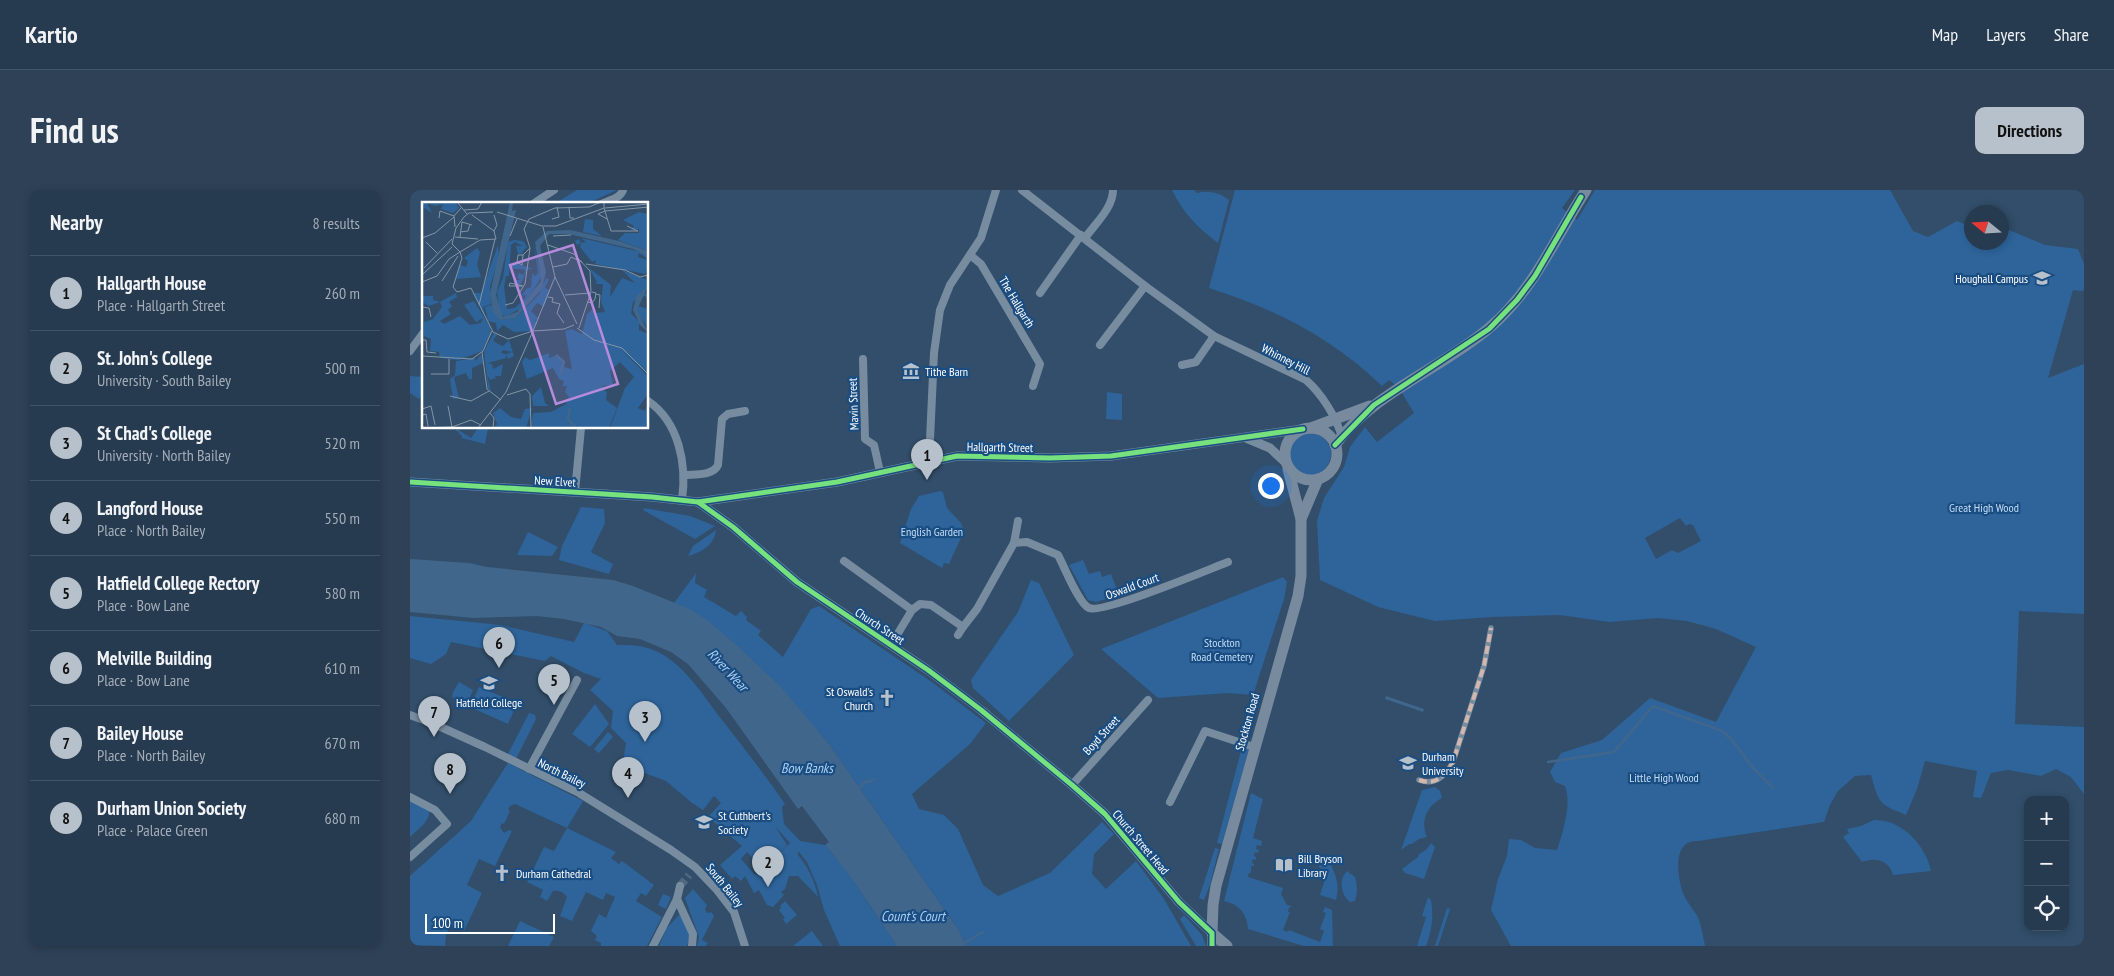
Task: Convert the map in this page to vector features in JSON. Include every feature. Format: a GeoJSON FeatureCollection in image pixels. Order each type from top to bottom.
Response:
{"type":"FeatureCollection","features":[{"type":"Feature","properties":{"kind":"main road"},"geometry":{"type":"LineString","coordinates":[[1374,405],[1307,429],[1289,440],[1284,456],[1287,466],[1302,479],[1318,479],[1325,476],[1336,462],[1338,441],[1374,405],[1489,329],[1517,300],[1535,276],[1586,190]]}},
{"type":"Feature","properties":{"kind":"main road"},"geometry":{"type":"LineString","coordinates":[[1307,429],[1326,433],[1338,441]]}},
{"type":"Feature","properties":{"kind":"main road","name":"Stockton Road"},"geometry":{"type":"LineString","coordinates":[[1212,933],[1213,905],[1220,870],[1298,596],[1301,576],[1301,519],[1287,466]]}},
{"type":"Feature","properties":{"kind":"main road","name":"Stockton Road"},"geometry":{"type":"LineString","coordinates":[[1301,519],[1318,479]]}},
{"type":"Feature","properties":{"kind":"main road"},"geometry":{"type":"LineString","coordinates":[[1212,933],[1227,946]]}},
{"type":"Feature","properties":{"kind":"street"},"geometry":{"type":"LineString","coordinates":[[535,202],[554,190]]}},
{"type":"Feature","properties":{"kind":"street"},"geometry":{"type":"LineString","coordinates":[[607,202],[615,199],[623,190]]}},
{"type":"Feature","properties":{"kind":"street"},"geometry":{"type":"LineString","coordinates":[[929,462],[934,353],[940,310],[950,285],[985,230],[996,190]]}},
{"type":"Feature","properties":{"kind":"street","name":"Whinney Hill"},"geometry":{"type":"LineString","coordinates":[[1022,190],[1145,286],[1214,336],[1306,380],[1317,392],[1335,419],[1338,441]]}},
{"type":"Feature","properties":{"kind":"street"},"geometry":{"type":"LineString","coordinates":[[1040,293],[1110,204],[1114,190]]}},
{"type":"Feature","properties":{"kind":"street","name":"The Hallgarth"},"geometry":{"type":"LineString","coordinates":[[970,256],[981,264],[1042,360],[1033,386]]}},
{"type":"Feature","properties":{"kind":"street"},"geometry":{"type":"LineString","coordinates":[[1100,345],[1145,286]]}},
{"type":"Feature","properties":{"kind":"street"},"geometry":{"type":"LineString","coordinates":[[410,351],[422,335]]}},
{"type":"Feature","properties":{"kind":"street"},"geometry":{"type":"LineString","coordinates":[[1182,365],[1196,362],[1214,336]]}},
{"type":"Feature","properties":{"kind":"street","name":"Mavin Street"},"geometry":{"type":"LineString","coordinates":[[863,360],[865,439],[874,445],[880,472]]}},
{"type":"Feature","properties":{"kind":"street"},"geometry":{"type":"LineString","coordinates":[[649,402],[665,416],[673,431],[680,452],[684,475],[682,500]]}},
{"type":"Feature","properties":{"kind":"street"},"geometry":{"type":"LineString","coordinates":[[684,475],[716,470],[722,419],[728,414],[745,411]]}},
{"type":"Feature","properties":{"kind":"street"},"geometry":{"type":"LineString","coordinates":[[575,492],[581,429]]}},
{"type":"Feature","properties":{"kind":"street","name":"Hallgarth Street"},"geometry":{"type":"LineString","coordinates":[[698,502],[803,488],[958,456],[1050,458],[1110,456],[1246,438],[1265,433],[1307,429]]}},
{"type":"Feature","properties":{"kind":"street"},"geometry":{"type":"LineString","coordinates":[[1246,438],[1270,448],[1287,466]]}},
{"type":"Feature","properties":{"kind":"street","name":"New Elvet"},"geometry":{"type":"LineString","coordinates":[[410,482],[698,502]]}},
{"type":"Feature","properties":{"kind":"street","name":"Church Street"},"geometry":{"type":"LineString","coordinates":[[698,502],[733,527],[797,582],[928,670],[981,710],[1050,768]]}},
{"type":"Feature","properties":{"kind":"street"},"geometry":{"type":"LineString","coordinates":[[958,635],[977,609],[1014,542],[1018,520]]}},
{"type":"Feature","properties":{"kind":"street","name":"Oswald Court"},"geometry":{"type":"LineString","coordinates":[[1014,542],[1027,542],[1058,555],[1084,605],[1093,609],[1120,603],[1228,562]]}},
{"type":"Feature","properties":{"kind":"street"},"geometry":{"type":"LineString","coordinates":[[844,561],[912,610]]}},
{"type":"Feature","properties":{"kind":"street"},"geometry":{"type":"LineString","coordinates":[[891,645],[912,610],[920,604],[925,604],[963,627]]}},
{"type":"Feature","properties":{"kind":"street"},"geometry":{"type":"LineString","coordinates":[[1420,780],[1428,783],[1434,782],[1447,772],[1453,762],[1484,666],[1491,628]]}},
{"type":"Feature","properties":{"kind":"street"},"geometry":{"type":"LineString","coordinates":[[529,769],[577,680]]}},
{"type":"Feature","properties":{"kind":"street","name":"Boyd Street"},"geometry":{"type":"LineString","coordinates":[[1072,785],[1148,700]]}},
{"type":"Feature","properties":{"kind":"street","name":"North Bailey"},"geometry":{"type":"LineString","coordinates":[[410,715],[451,732],[579,793],[641,830],[695,867]]}},
{"type":"Feature","properties":{"kind":"street"},"geometry":{"type":"LineString","coordinates":[[1170,802],[1205,731],[1254,747]]}},
{"type":"Feature","properties":{"kind":"street","name":"Church Street Head"},"geometry":{"type":"LineString","coordinates":[[1050,768],[1105,814],[1179,902],[1212,933]]}},
{"type":"Feature","properties":{"kind":"street"},"geometry":{"type":"LineString","coordinates":[[410,796],[436,810],[447,824],[410,857]]}},
{"type":"Feature","properties":{"kind":"street"},"geometry":{"type":"LineString","coordinates":[[689,875],[695,867]]}},
{"type":"Feature","properties":{"kind":"street","name":"South Bailey"},"geometry":{"type":"LineString","coordinates":[[695,867],[718,890],[734,912],[746,946]]}},
{"type":"Feature","properties":{"kind":"street"},"geometry":{"type":"LineString","coordinates":[[653,946],[677,899],[680,886]]}},
{"type":"Feature","properties":{"kind":"street"},"geometry":{"type":"LineString","coordinates":[[677,899],[693,934],[692,946]]}},
{"type":"Feature","properties":{"kind":"street"},"geometry":{"type":"LineString","coordinates":[[1212,933],[1212,946]]}},
{"type":"Feature","properties":{"kind":"green space"},"geometry":{"type":"Polygon","coordinates":[[[577,190],[617,190],[590,202],[557,202],[577,190]]]}},
{"type":"Feature","properties":{"kind":"green space"},"geometry":{"type":"Polygon","coordinates":[[[1172,190],[1194,190],[1197,193],[1214,192],[1229,200],[1218,243],[1192,219],[1181,206],[1172,190]]]}},
{"type":"Feature","properties":{"kind":"green space"},"geometry":{"type":"Polygon","coordinates":[[[1235,190],[1575,190],[1562,208],[1577,220],[1595,190],[1890,190],[1913,231],[1928,237],[1957,221],[1964,224],[1964,250],[2009,250],[2009,230],[2045,245],[2078,249],[2084,264],[2084,289],[2083,291],[2073,290],[2048,378],[2084,364],[2084,614],[2019,611],[2015,724],[2084,727],[2084,794],[2071,777],[2056,769],[2041,776],[2008,770],[1991,773],[1981,798],[1973,797],[1977,771],[1925,761],[1917,789],[1906,815],[1881,802],[1871,775],[1855,776],[1838,791],[1830,805],[1824,822],[1690,842],[1684,846],[1678,860],[1679,877],[1684,896],[1699,920],[1705,946],[1511,946],[1491,910],[1498,879],[1507,856],[1509,839],[1521,840],[1535,848],[1557,850],[1566,818],[1568,801],[1565,786],[1555,782],[1550,772],[1561,753],[1602,740],[1650,698],[1716,722],[1756,647],[1716,629],[1687,621],[1658,618],[1609,622],[1560,615],[1435,621],[1378,607],[1320,580],[1317,521],[1324,498],[1344,467],[1350,447],[1365,427],[1377,442],[1414,413],[1399,388],[1389,380],[1382,386],[1343,353],[1301,326],[1233,296],[1209,288],[1235,190]],[[1680,518],[1645,538],[1656,559],[1672,550],[1678,553],[1701,541],[1693,525],[1689,524],[1686,526],[1680,518]]]}},
{"type":"Feature","properties":{"kind":"green space"},"geometry":{"type":"Polygon","coordinates":[[[410,376],[422,377],[422,395],[419,399],[410,393],[410,376]]]}},
{"type":"Feature","properties":{"kind":"green space"},"geometry":{"type":"Polygon","coordinates":[[[1107,392],[1122,394],[1122,420],[1106,419],[1107,392]]]}},
{"type":"Feature","properties":{"kind":"green space"},"geometry":{"type":"Polygon","coordinates":[[[477,429],[488,429],[485,444],[462,438],[456,430],[471,438],[477,429]]]}},
{"type":"Feature","properties":{"kind":"green space"},"geometry":{"type":"Polygon","coordinates":[[[1310,433],[1325,439],[1331,454],[1325,469],[1310,475],[1295,469],[1289,454],[1295,439],[1310,433]]]}},
{"type":"Feature","properties":{"kind":"green space","name":"English Garden"},"geometry":{"type":"Polygon","coordinates":[[[943,492],[947,508],[961,523],[964,531],[949,564],[944,563],[942,568],[900,543],[911,509],[919,496],[943,492]]]}},
{"type":"Feature","properties":{"kind":"green space"},"geometry":{"type":"Polygon","coordinates":[[[581,507],[604,509],[605,523],[591,552],[613,564],[609,574],[559,560],[562,546],[581,507]]]}},
{"type":"Feature","properties":{"kind":"green space"},"geometry":{"type":"Polygon","coordinates":[[[644,508],[690,516],[715,526],[695,539],[643,510],[644,508]]]}},
{"type":"Feature","properties":{"kind":"green space"},"geometry":{"type":"Polygon","coordinates":[[[716,530],[713,540],[706,548],[688,556],[693,546],[716,530]]]}},
{"type":"Feature","properties":{"kind":"green space"},"geometry":{"type":"Polygon","coordinates":[[[528,532],[558,547],[552,556],[517,555],[528,532]]]}},
{"type":"Feature","properties":{"kind":"green space"},"geometry":{"type":"Polygon","coordinates":[[[1083,560],[1089,574],[1100,571],[1102,577],[1111,574],[1119,595],[1096,602],[1088,600],[1069,565],[1083,560]]]}},
{"type":"Feature","properties":{"kind":"green space"},"geometry":{"type":"Polygon","coordinates":[[[696,573],[695,583],[707,590],[704,597],[736,616],[741,611],[747,617],[746,620],[761,631],[758,635],[783,657],[811,609],[819,606],[932,682],[986,723],[970,744],[912,794],[919,809],[944,815],[958,829],[983,885],[998,896],[1050,873],[1102,822],[1114,834],[1094,854],[1092,874],[1106,889],[1136,861],[1164,899],[1191,946],[966,946],[958,929],[829,744],[805,717],[674,603],[696,573]]]}},
{"type":"Feature","properties":{"kind":"green space","name":"Stockton Road Cemetery"},"geometry":{"type":"Polygon","coordinates":[[[1283,577],[1287,582],[1284,599],[1253,695],[1227,693],[1158,698],[1101,649],[1283,577]]]}},
{"type":"Feature","properties":{"kind":"green space"},"geometry":{"type":"Polygon","coordinates":[[[1031,580],[1039,583],[1074,655],[1009,721],[973,688],[971,680],[1018,612],[1031,580]]]}},
{"type":"Feature","properties":{"kind":"green space"},"geometry":{"type":"Polygon","coordinates":[[[410,616],[501,625],[574,642],[584,623],[607,631],[617,645],[633,645],[658,652],[677,665],[694,683],[770,783],[785,804],[782,807],[784,824],[800,841],[825,845],[847,871],[897,946],[840,946],[824,910],[817,885],[807,862],[798,851],[798,855],[813,880],[818,897],[798,876],[789,876],[785,889],[781,892],[784,895],[773,907],[767,905],[759,890],[754,893],[745,876],[741,881],[735,876],[732,879],[720,865],[742,846],[708,817],[721,803],[714,796],[703,810],[666,781],[623,762],[626,743],[611,728],[613,711],[590,690],[601,679],[584,673],[551,656],[545,661],[451,642],[446,654],[431,664],[410,658],[410,616]],[[775,826],[787,845],[776,857],[790,843],[775,826]],[[747,852],[741,859],[754,874],[758,875],[764,869],[747,852]]]}},
{"type":"Feature","properties":{"kind":"green space"},"geometry":{"type":"Polygon","coordinates":[[[459,682],[473,690],[467,704],[463,704],[452,697],[459,682]]]}},
{"type":"Feature","properties":{"kind":"green space"},"geometry":{"type":"Polygon","coordinates":[[[479,687],[517,703],[508,724],[470,707],[479,687]]]}},
{"type":"Feature","properties":{"kind":"green space"},"geometry":{"type":"Polygon","coordinates":[[[595,704],[609,724],[590,747],[572,734],[595,704]]]}},
{"type":"Feature","properties":{"kind":"green space"},"geometry":{"type":"Polygon","coordinates":[[[529,713],[535,715],[536,719],[516,759],[508,754],[529,713]]]}},
{"type":"Feature","properties":{"kind":"green space"},"geometry":{"type":"Polygon","coordinates":[[[608,732],[613,737],[599,753],[594,749],[608,732]]]}},
{"type":"Feature","properties":{"kind":"green space"},"geometry":{"type":"Polygon","coordinates":[[[1242,747],[1249,749],[1222,844],[1217,843],[1242,747]]]}},
{"type":"Feature","properties":{"kind":"green space"},"geometry":{"type":"Polygon","coordinates":[[[508,763],[583,801],[567,828],[515,804],[510,806],[508,810],[510,811],[504,824],[502,823],[500,827],[504,833],[509,830],[512,831],[495,866],[479,859],[467,885],[482,893],[464,931],[451,925],[446,935],[445,946],[410,945],[410,876],[471,821],[508,763]]]}},
{"type":"Feature","properties":{"kind":"green space"},"geometry":{"type":"Polygon","coordinates":[[[1435,787],[1440,791],[1442,798],[1432,805],[1426,814],[1424,825],[1427,837],[1409,844],[1401,850],[1422,790],[1435,787]]]}},
{"type":"Feature","properties":{"kind":"green space"},"geometry":{"type":"Polygon","coordinates":[[[1251,793],[1263,799],[1253,838],[1262,841],[1261,846],[1257,845],[1256,849],[1259,850],[1258,853],[1255,852],[1256,860],[1253,859],[1252,863],[1254,866],[1251,866],[1251,873],[1249,873],[1248,877],[1283,888],[1281,894],[1287,905],[1292,906],[1289,908],[1288,912],[1290,912],[1283,930],[1288,932],[1289,930],[1320,942],[1324,931],[1320,929],[1326,913],[1323,912],[1325,907],[1332,910],[1333,946],[1304,946],[1248,929],[1244,914],[1238,907],[1224,901],[1251,793]]]}},
{"type":"Feature","properties":{"kind":"green space"},"geometry":{"type":"Polygon","coordinates":[[[410,801],[429,811],[429,815],[419,829],[410,837],[410,801]]]}},
{"type":"Feature","properties":{"kind":"green space"},"geometry":{"type":"Polygon","coordinates":[[[1874,820],[1894,824],[1911,836],[1924,852],[1931,871],[1893,875],[1888,866],[1881,861],[1862,862],[1843,837],[1849,833],[1847,829],[1861,826],[1874,820]]]}},
{"type":"Feature","properties":{"kind":"green space"},"geometry":{"type":"Polygon","coordinates":[[[567,828],[616,852],[611,858],[619,864],[622,861],[654,885],[646,896],[641,893],[636,901],[662,917],[647,946],[601,946],[601,943],[595,940],[597,936],[591,931],[599,914],[606,918],[615,897],[606,893],[603,900],[586,892],[572,921],[560,916],[567,897],[564,894],[559,891],[553,891],[547,901],[540,897],[543,890],[527,882],[544,847],[554,851],[567,828]]]}},
{"type":"Feature","properties":{"kind":"green space"},"geometry":{"type":"Polygon","coordinates":[[[1431,843],[1435,847],[1424,879],[1405,873],[1402,869],[1426,850],[1431,843]]]}},
{"type":"Feature","properties":{"kind":"green space"},"geometry":{"type":"Polygon","coordinates":[[[1215,848],[1219,849],[1210,885],[1204,900],[1199,898],[1215,848]]]}},
{"type":"Feature","properties":{"kind":"green space"},"geometry":{"type":"Polygon","coordinates":[[[1321,859],[1329,862],[1335,876],[1338,890],[1336,900],[1320,895],[1325,879],[1319,866],[1321,859]]]}},
{"type":"Feature","properties":{"kind":"green space"},"geometry":{"type":"Polygon","coordinates":[[[1347,871],[1355,877],[1357,886],[1355,901],[1350,902],[1344,895],[1342,887],[1342,879],[1347,871]]]}},
{"type":"Feature","properties":{"kind":"green space"},"geometry":{"type":"Polygon","coordinates":[[[693,889],[707,905],[705,909],[707,913],[711,912],[714,916],[702,940],[708,943],[706,946],[697,946],[699,937],[685,898],[693,889]]]}},
{"type":"Feature","properties":{"kind":"green space"},"geometry":{"type":"Polygon","coordinates":[[[663,894],[671,897],[666,909],[658,905],[663,894]]]}},
{"type":"Feature","properties":{"kind":"green space"},"geometry":{"type":"Polygon","coordinates":[[[1428,897],[1431,900],[1432,911],[1430,935],[1426,946],[1417,946],[1426,917],[1422,916],[1428,897]]]}},
{"type":"Feature","properties":{"kind":"green space"},"geometry":{"type":"Polygon","coordinates":[[[785,901],[797,915],[786,924],[783,919],[785,918],[779,910],[785,901]]]}},
{"type":"Feature","properties":{"kind":"green space"},"geometry":{"type":"Polygon","coordinates":[[[1447,908],[1450,909],[1438,946],[1435,946],[1447,908]]]}},
{"type":"Feature","properties":{"kind":"green space"},"geometry":{"type":"Polygon","coordinates":[[[680,914],[690,935],[687,946],[659,946],[666,929],[680,914]]]}},
{"type":"Feature","properties":{"kind":"green space"},"geometry":{"type":"Polygon","coordinates":[[[1184,915],[1202,935],[1206,946],[1196,946],[1180,919],[1184,915]]]}},
{"type":"Feature","properties":{"kind":"green space"},"geometry":{"type":"Polygon","coordinates":[[[520,921],[554,937],[549,946],[508,946],[520,921]]]}},
{"type":"Feature","properties":{"kind":"green space"},"geometry":{"type":"Polygon","coordinates":[[[812,931],[823,946],[793,946],[812,931]]]}},
{"type":"Feature","properties":{"kind":"water"},"geometry":{"type":"Polygon","coordinates":[[[410,559],[469,563],[487,567],[613,580],[690,609],[707,620],[781,687],[829,744],[958,929],[966,946],[897,946],[854,882],[825,845],[829,842],[802,806],[798,809],[726,708],[688,664],[671,652],[640,639],[617,636],[601,627],[564,619],[536,616],[473,618],[410,612],[410,559]]]}},
{"type":"Feature","properties":{"kind":"water"},"geometry":{"type":"Polygon","coordinates":[[[1386,696],[1424,709],[1423,712],[1385,699],[1386,696]]]}},
{"type":"Feature","properties":{"kind":"waterway"},"geometry":{"type":"LineString","coordinates":[[1548,762],[1614,752],[1653,706],[1722,731],[1773,788]]}},
{"type":"Feature","properties":{"kind":"waterway"},"geometry":{"type":"LineString","coordinates":[[859,788],[866,781],[869,782],[875,779]]}},
{"type":"Feature","properties":{"kind":"waterway"},"geometry":{"type":"LineString","coordinates":[[959,946],[983,932]]}},
{"type":"Feature","properties":{"kind":"tunnel"},"geometry":{"type":"LineString","coordinates":[[680,886],[689,875]]}},
{"type":"Feature","properties":{"kind":"marked path"},"geometry":{"type":"LineString","coordinates":[[1419,780],[1425,782],[1435,781],[1447,772],[1453,762],[1484,666],[1491,628]]}},
{"type":"Feature","properties":{"kind":"cycle path"},"geometry":{"type":"LineString","coordinates":[[1335,445],[1374,405],[1489,329],[1517,300],[1535,276],[1581,197]]}},
{"type":"Feature","properties":{"kind":"cycle path"},"geometry":{"type":"LineString","coordinates":[[410,482],[652,497],[698,502],[837,482],[957,456],[1050,458],[1111,456],[1303,429]]}},
{"type":"Feature","properties":{"kind":"cycle path"},"geometry":{"type":"LineString","coordinates":[[698,502],[733,527],[797,582],[928,670],[981,710],[1072,785],[1105,814],[1179,902],[1212,933],[1212,946]]}},
{"type":"Feature","properties":{"kind":"place","name":"Houghall Campus"},"geometry":{"type":"Point","coordinates":[2042,278]}},
{"type":"Feature","properties":{"kind":"place","name":"Tithe Barn"},"geometry":{"type":"Point","coordinates":[911,371]}},
{"type":"Feature","properties":{"kind":"place","name":"Hallgarth House"},"geometry":{"type":"Point","coordinates":[927,480]}},
{"type":"Feature","properties":{"kind":"place","name":"Melville Building"},"geometry":{"type":"Point","coordinates":[499,668]}},
{"type":"Feature","properties":{"kind":"place","name":"Hatfield College"},"geometry":{"type":"Point","coordinates":[489,683]}},
{"type":"Feature","properties":{"kind":"place","name":"St Oswald's Church"},"geometry":{"type":"Point","coordinates":[887,698]}},
{"type":"Feature","properties":{"kind":"place","name":"Hatfield College Rectory"},"geometry":{"type":"Point","coordinates":[554,705]}},
{"type":"Feature","properties":{"kind":"place","name":"Bailey House"},"geometry":{"type":"Point","coordinates":[434,737]}},
{"type":"Feature","properties":{"kind":"place","name":"St Chad's College"},"geometry":{"type":"Point","coordinates":[645,742]}},
{"type":"Feature","properties":{"kind":"place","name":"Durham University"},"geometry":{"type":"Point","coordinates":[1408,763]}},
{"type":"Feature","properties":{"kind":"place","name":"Durham Union Society"},"geometry":{"type":"Point","coordinates":[450,794]}},
{"type":"Feature","properties":{"kind":"place","name":"Langford House"},"geometry":{"type":"Point","coordinates":[628,798]}},
{"type":"Feature","properties":{"kind":"place","name":"St Cuthbert's Society"},"geometry":{"type":"Point","coordinates":[704,822]}},
{"type":"Feature","properties":{"kind":"place","name":"Bill Bryson Library"},"geometry":{"type":"Point","coordinates":[1284,865]}},
{"type":"Feature","properties":{"kind":"place","name":"Durham Cathedral"},"geometry":{"type":"Point","coordinates":[502,873]}},
{"type":"Feature","properties":{"kind":"place","name":"St. John's College"},"geometry":{"type":"Point","coordinates":[768,887]}},
{"type":"Feature","properties":{"kind":"park label","name":"Great High Wood"},"geometry":{"type":"Point","coordinates":[1984,507]}},
{"type":"Feature","properties":{"kind":"park label","name":"Little High Wood"},"geometry":{"type":"Point","coordinates":[1664,777]}},
{"type":"Feature","properties":{"kind":"water label","name":"River Wear"},"geometry":{"type":"Point","coordinates":[728,670]}},
{"type":"Feature","properties":{"kind":"water label","name":"Bow Banks"},"geometry":{"type":"Point","coordinates":[807,768]}},
{"type":"Feature","properties":{"kind":"water label","name":"Count's Court"},"geometry":{"type":"Point","coordinates":[913,916]}}]}
